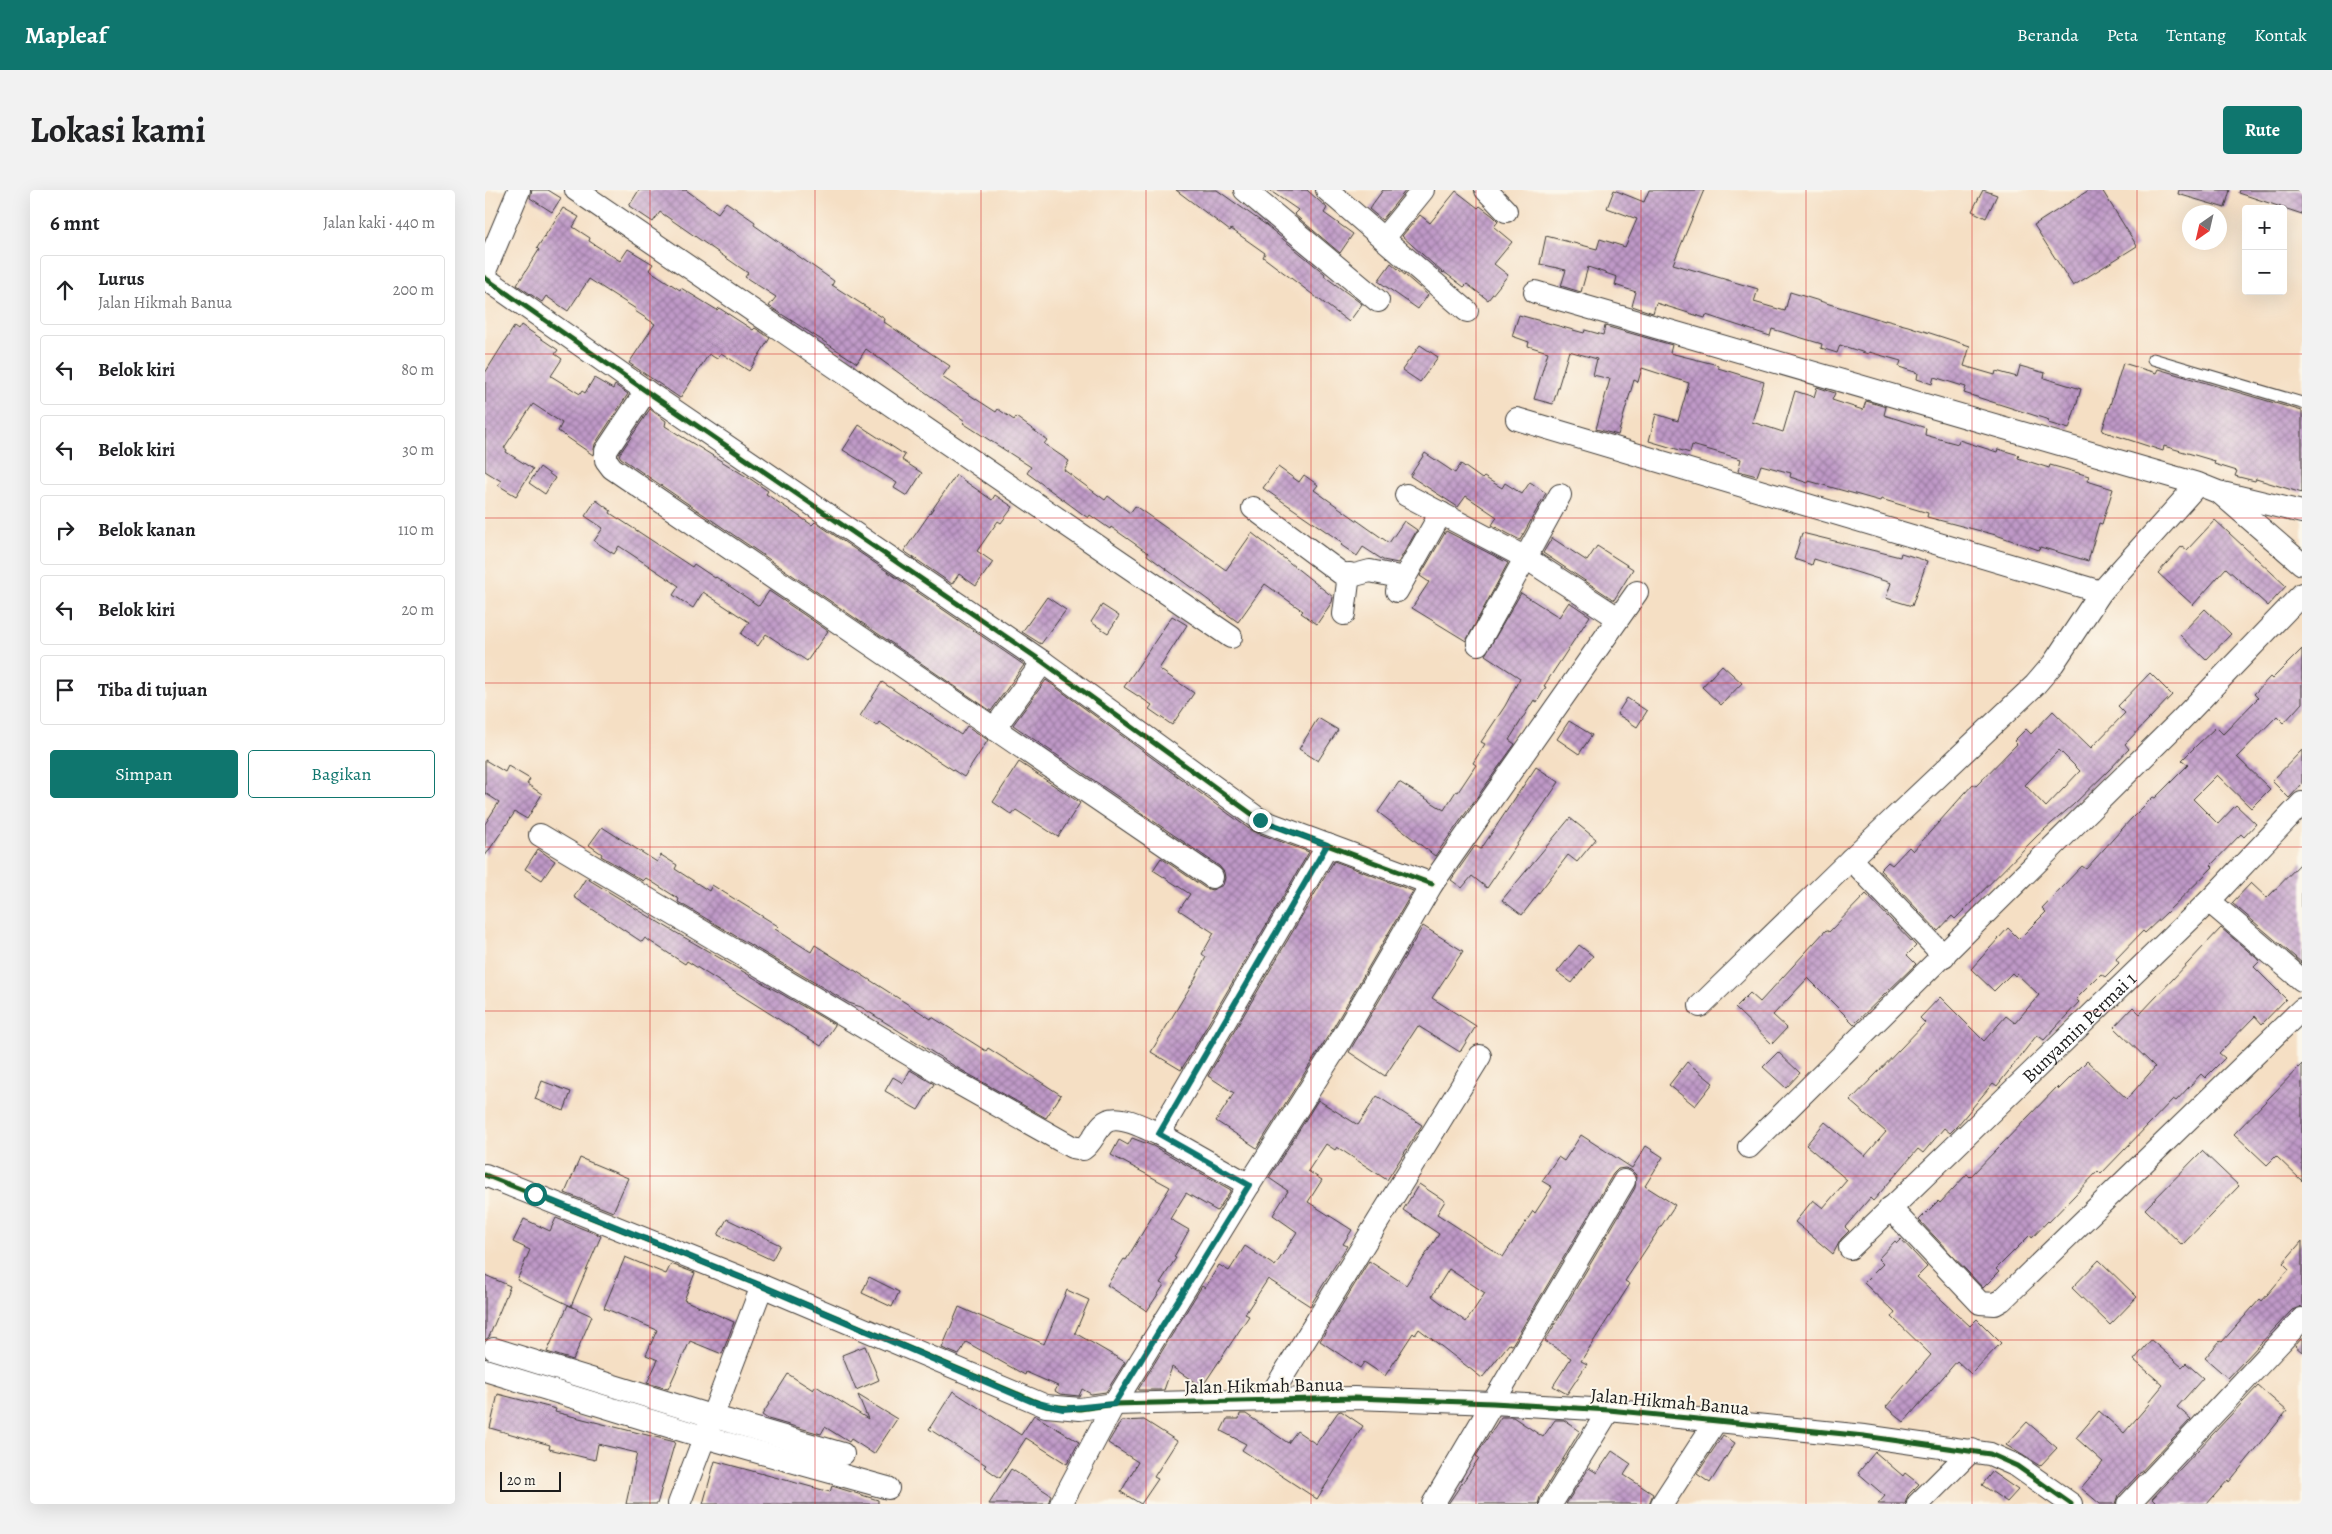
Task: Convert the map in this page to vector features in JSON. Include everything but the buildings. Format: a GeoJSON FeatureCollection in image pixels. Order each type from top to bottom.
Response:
{"type":"FeatureCollection","features":[{"type":"Feature","properties":{"kind":"street"},"geometry":{"type":"LineString","coordinates":[[485,271],[519,190]]}},
{"type":"Feature","properties":{"kind":"street"},"geometry":{"type":"LineString","coordinates":[[576,190],[1231,637]]}},
{"type":"Feature","properties":{"kind":"street"},"geometry":{"type":"LineString","coordinates":[[1245,190],[1378,301]]}},
{"type":"Feature","properties":{"kind":"street"},"geometry":{"type":"LineString","coordinates":[[1327,190],[1467,311]]}},
{"type":"Feature","properties":{"kind":"street"},"geometry":{"type":"LineString","coordinates":[[1384,238],[1423,190]]}},
{"type":"Feature","properties":{"kind":"street"},"geometry":{"type":"LineString","coordinates":[[1486,190],[1506,211]]}},
{"type":"Feature","properties":{"kind":"street"},"geometry":{"type":"LineString","coordinates":[[485,278],[646,392],[1043,662],[1260,820],[1433,884]]}},
{"type":"Feature","properties":{"kind":"street"},"geometry":{"type":"LineString","coordinates":[[1535,292],[2208,488],[2302,512]]}},
{"type":"Feature","properties":{"kind":"street"},"geometry":{"type":"LineString","coordinates":[[646,392],[606,451],[607,460],[612,468],[1211,877]]}},
{"type":"Feature","properties":{"kind":"street"},"geometry":{"type":"LineString","coordinates":[[1517,419],[2101,592]]}},
{"type":"Feature","properties":{"kind":"street"},"geometry":{"type":"LineString","coordinates":[[2208,488],[2302,564]]}},
{"type":"Feature","properties":{"kind":"street"},"geometry":{"type":"LineString","coordinates":[[1700,1006],[1851,859],[2035,686],[2053,664],[2101,592],[2208,488]]}},
{"type":"Feature","properties":{"kind":"street"},"geometry":{"type":"LineString","coordinates":[[1406,495],[1526,558],[1618,618]]}},
{"type":"Feature","properties":{"kind":"street"},"geometry":{"type":"LineString","coordinates":[[1478,644],[1560,495]]}},
{"type":"Feature","properties":{"kind":"street"},"geometry":{"type":"LineString","coordinates":[[1253,508],[1342,574],[1355,575],[1370,571],[1400,585],[1441,513]]}},
{"type":"Feature","properties":{"kind":"street"},"geometry":{"type":"LineString","coordinates":[[1344,614],[1349,574]]}},
{"type":"Feature","properties":{"kind":"street"},"geometry":{"type":"LineString","coordinates":[[1061,1504],[1114,1404],[1341,1040],[1433,884],[1637,592]]}},
{"type":"Feature","properties":{"kind":"street"},"geometry":{"type":"LineString","coordinates":[[1749,1147],[2180,721],[2302,594]]}},
{"type":"Feature","properties":{"kind":"street"},"geometry":{"type":"LineString","coordinates":[[994,729],[1043,662]]}},
{"type":"Feature","properties":{"kind":"street","name":"Bunyamin Permai 1"},"geometry":{"type":"LineString","coordinates":[[1850,1248],[2209,901],[2302,803]]}},
{"type":"Feature","properties":{"kind":"street"},"geometry":{"type":"LineString","coordinates":[[541,835],[949,1078],[1072,1147],[1083,1149],[1104,1123],[1111,1120],[1124,1120],[1159,1134],[1249,1185]]}},
{"type":"Feature","properties":{"kind":"street"},"geometry":{"type":"LineString","coordinates":[[1159,1134],[1327,845]]}},
{"type":"Feature","properties":{"kind":"street"},"geometry":{"type":"LineString","coordinates":[[1851,859],[1944,956]]}},
{"type":"Feature","properties":{"kind":"street"},"geometry":{"type":"LineString","coordinates":[[2209,901],[2302,980]]}},
{"type":"Feature","properties":{"kind":"street"},"geometry":{"type":"LineString","coordinates":[[1890,1208],[1980,1303],[1995,1304],[2003,1300],[2302,1009]]}},
{"type":"Feature","properties":{"kind":"street"},"geometry":{"type":"LineString","coordinates":[[1269,1400],[1480,1056]]}},
{"type":"Feature","properties":{"kind":"street","name":"Jalan Hikmah Banua"},"geometry":{"type":"LineString","coordinates":[[485,1175],[762,1286],[1046,1406],[1080,1409],[1114,1404],[1354,1398],[1493,1402],[1609,1410],[1972,1450],[2006,1459],[2071,1504]]}},
{"type":"Feature","properties":{"kind":"street"},"geometry":{"type":"LineString","coordinates":[[1433,1504],[1624,1182]]}},
{"type":"Feature","properties":{"kind":"street"},"geometry":{"type":"LineString","coordinates":[[679,1504],[762,1286]]}},
{"type":"Feature","properties":{"kind":"street"},"geometry":{"type":"LineString","coordinates":[[2129,1504],[2302,1319]]}},
{"type":"Feature","properties":{"kind":"street"},"geometry":{"type":"LineString","coordinates":[[494,1349],[888,1488]]}},
{"type":"Feature","properties":{"kind":"street"},"geometry":{"type":"LineString","coordinates":[[485,1370],[708,1426],[843,1454]]}},
{"type":"Feature","properties":{"kind":"street"},"geometry":{"type":"LineString","coordinates":[[1551,1504],[1609,1410]]}},
{"type":"Feature","properties":{"kind":"street"},"geometry":{"type":"LineString","coordinates":[[1662,1504],[1716,1421]]}},
{"type":"Feature","properties":{"kind":"street"},"geometry":{"type":"LineString","coordinates":[[1918,1504],[1972,1450]]}},
{"type":"Feature","properties":{"kind":"lane"},"geometry":{"type":"LineString","coordinates":[[2153,359],[2302,403]]}},
{"type":"Feature","properties":{"kind":"cycle path"},"geometry":{"type":"LineString","coordinates":[[485,278],[646,391],[1043,662],[1260,820],[1432,884]]}},
{"type":"Feature","properties":{"kind":"cycle path"},"geometry":{"type":"LineString","coordinates":[[485,1175],[762,1286],[1046,1406],[1080,1409],[1114,1404],[1354,1398],[1493,1403],[1609,1410],[1864,1436],[1990,1454],[2017,1466],[2071,1504]]}},
{"type":"Feature","properties":{"kind":"route"},"geometry":{"type":"LineString","coordinates":[[535,1194],[762,1286],[1033,1402],[1063,1409],[1080,1409],[1114,1404],[1249,1185],[1159,1134],[1327,845],[1260,820]]}}]}
